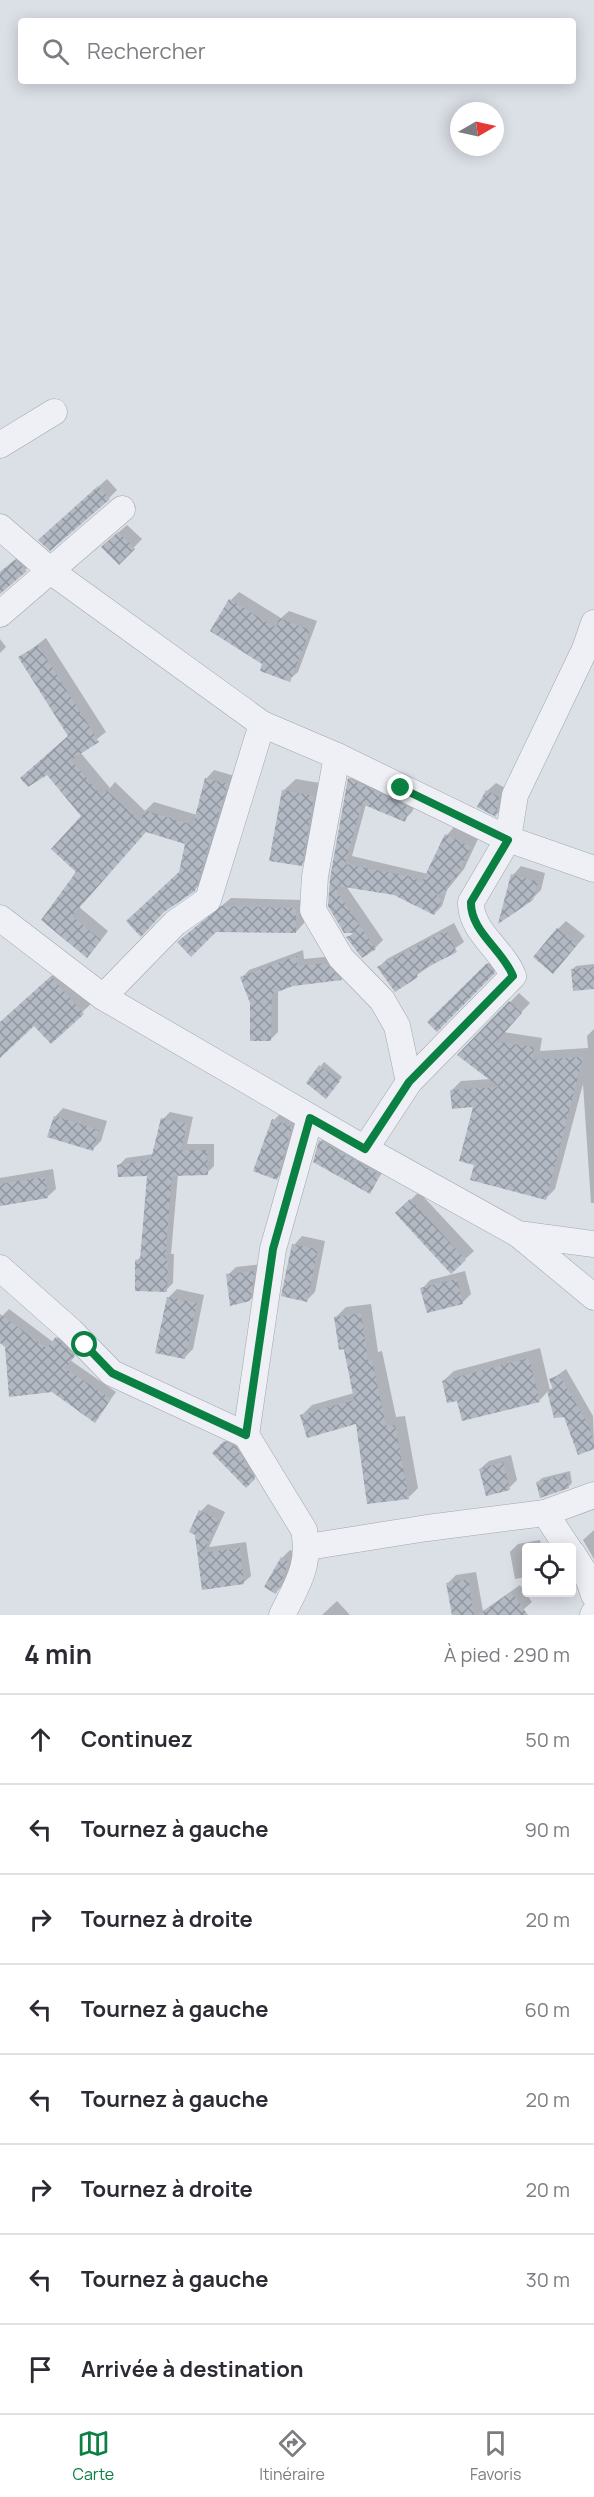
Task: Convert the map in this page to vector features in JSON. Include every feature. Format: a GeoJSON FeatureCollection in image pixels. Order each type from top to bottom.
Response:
{"type":"FeatureCollection","features":[{"type":"Feature","properties":{"kind":"street"},"geometry":{"type":"LineString","coordinates":[[1,442],[54,412]]}},
{"type":"Feature","properties":{"kind":"street"},"geometry":{"type":"LineString","coordinates":[[0,614],[52,572],[122,509]]}},
{"type":"Feature","properties":{"kind":"street"},"geometry":{"type":"LineString","coordinates":[[0,527],[52,572],[262,724],[337,756],[508,840],[594,869]]}},
{"type":"Feature","properties":{"kind":"street"},"geometry":{"type":"LineString","coordinates":[[365,1149],[409,1082],[513,976],[507,961],[474,922],[470,913],[471,902],[508,840],[515,795],[585,649],[594,623]]}},
{"type":"Feature","properties":{"kind":"street"},"geometry":{"type":"LineString","coordinates":[[103,997],[175,923],[208,900],[262,724]]}},
{"type":"Feature","properties":{"kind":"street"},"geometry":{"type":"LineString","coordinates":[[337,756],[315,876],[313,909],[340,958],[382,1000],[397,1026],[409,1082]]}},
{"type":"Feature","properties":{"kind":"street"},"geometry":{"type":"LineString","coordinates":[[0,918],[103,997],[310,1118],[518,1234],[594,1297]]}},
{"type":"Feature","properties":{"kind":"street"},"geometry":{"type":"LineString","coordinates":[[246,1435],[273,1249],[310,1118]]}},
{"type":"Feature","properties":{"kind":"street"},"geometry":{"type":"LineString","coordinates":[[518,1234],[594,1244]]}},
{"type":"Feature","properties":{"kind":"street"},"geometry":{"type":"LineString","coordinates":[[0,1268],[71,1330],[112,1373],[246,1435],[304,1530],[308,1547],[307,1563],[282,1615]]}},
{"type":"Feature","properties":{"kind":"street"},"geometry":{"type":"LineString","coordinates":[[308,1547],[427,1528],[545,1513],[594,1495]]}},
{"type":"Feature","properties":{"kind":"street"},"geometry":{"type":"LineString","coordinates":[[545,1513],[565,1543]]}},
{"type":"Feature","properties":{"kind":"street"},"geometry":{"type":"LineString","coordinates":[[576,1559],[589,1580],[594,1595]]}},
{"type":"Feature","properties":{"kind":"building"},"geometry":{"type":"Polygon","coordinates":[[[98,486],[110,499],[50,551],[38,540],[98,486]]]}},
{"type":"Feature","properties":{"kind":"building"},"geometry":{"type":"Polygon","coordinates":[[[118,532],[135,549],[119,565],[101,547],[118,532]]]}},
{"type":"Feature","properties":{"kind":"building"},"geometry":{"type":"Polygon","coordinates":[[[15,560],[27,571],[0,594],[0,572],[15,560]]]}},
{"type":"Feature","properties":{"kind":"building"},"geometry":{"type":"Polygon","coordinates":[[[229,599],[276,628],[279,618],[310,630],[290,682],[260,671],[262,664],[210,631],[229,599]]]}},
{"type":"Feature","properties":{"kind":"building"},"geometry":{"type":"Polygon","coordinates":[[[38,645],[99,742],[71,760],[101,795],[106,790],[141,822],[144,810],[193,825],[205,778],[228,784],[195,891],[164,912],[141,937],[126,921],[179,872],[185,844],[146,832],[72,916],[101,940],[87,958],[41,920],[76,872],[51,849],[81,816],[47,775],[28,787],[20,778],[68,736],[18,657],[38,645]]]}},
{"type":"Feature","properties":{"kind":"building"},"geometry":{"type":"Polygon","coordinates":[[[348,778],[410,808],[405,822],[362,804],[345,864],[412,877],[422,882],[445,834],[471,847],[456,878],[453,877],[444,895],[435,893],[442,900],[434,915],[394,895],[338,886],[337,892],[376,949],[362,958],[346,937],[358,933],[344,933],[328,906],[330,878],[348,778]]]}},
{"type":"Feature","properties":{"kind":"building"},"geometry":{"type":"Polygon","coordinates":[[[282,790],[314,796],[302,866],[269,861],[282,790]]]}},
{"type":"Feature","properties":{"kind":"building"},"geometry":{"type":"Polygon","coordinates":[[[486,790],[499,797],[496,817],[477,807],[486,790]]]}},
{"type":"Feature","properties":{"kind":"building"},"geometry":{"type":"Polygon","coordinates":[[[511,874],[538,882],[533,900],[498,924],[511,874]]]}},
{"type":"Feature","properties":{"kind":"building"},"geometry":{"type":"Polygon","coordinates":[[[221,906],[296,908],[296,933],[216,932],[191,957],[177,942],[221,906]]]}},
{"type":"Feature","properties":{"kind":"building"},"geometry":{"type":"Polygon","coordinates":[[[557,928],[577,945],[553,974],[533,957],[557,928]]]}},
{"type":"Feature","properties":{"kind":"building"},"geometry":{"type":"Polygon","coordinates":[[[446,930],[457,952],[416,973],[418,977],[395,992],[377,967],[446,930]]]}},
{"type":"Feature","properties":{"kind":"building"},"geometry":{"type":"Polygon","coordinates":[[[297,956],[297,966],[326,963],[342,980],[293,986],[272,994],[271,1041],[250,1041],[250,1003],[240,977],[297,956]]]}},
{"type":"Feature","properties":{"kind":"building"},"geometry":{"type":"Polygon","coordinates":[[[487,963],[495,973],[437,1032],[427,1022],[487,963]]]}},
{"type":"Feature","properties":{"kind":"building"},"geometry":{"type":"Polygon","coordinates":[[[594,967],[594,989],[573,991],[571,969],[594,967]]]}},
{"type":"Feature","properties":{"kind":"building"},"geometry":{"type":"Polygon","coordinates":[[[51,976],[84,1014],[51,1044],[34,1026],[0,1058],[0,1022],[51,976]]]}},
{"type":"Feature","properties":{"kind":"building"},"geometry":{"type":"Polygon","coordinates":[[[509,1001],[522,1013],[496,1042],[534,1047],[532,1060],[583,1057],[546,1200],[470,1180],[474,1165],[459,1161],[473,1107],[452,1109],[450,1090],[499,1087],[457,1055],[509,1001]]]}},
{"type":"Feature","properties":{"kind":"building"},"geometry":{"type":"Polygon","coordinates":[[[319,1065],[340,1081],[326,1099],[306,1083],[319,1065]]]}},
{"type":"Feature","properties":{"kind":"building"},"geometry":{"type":"Polygon","coordinates":[[[54,1116],[99,1130],[93,1151],[47,1137],[54,1116]]]}},
{"type":"Feature","properties":{"kind":"building"},"geometry":{"type":"Polygon","coordinates":[[[161,1118],[187,1124],[181,1150],[207,1150],[208,1175],[172,1176],[165,1261],[168,1261],[167,1292],[135,1291],[135,1260],[140,1260],[147,1176],[118,1177],[117,1165],[151,1159],[161,1118]]]}},
{"type":"Feature","properties":{"kind":"building"},"geometry":{"type":"Polygon","coordinates":[[[272,1119],[292,1127],[277,1180],[253,1171],[272,1119]]]}},
{"type":"Feature","properties":{"kind":"building"},"geometry":{"type":"Polygon","coordinates":[[[319,1140],[380,1175],[370,1194],[313,1162],[319,1140]]]}},
{"type":"Feature","properties":{"kind":"building"},"geometry":{"type":"Polygon","coordinates":[[[45,1177],[48,1198],[0,1206],[0,1184],[45,1177]]]}},
{"type":"Feature","properties":{"kind":"building"},"geometry":{"type":"Polygon","coordinates":[[[410,1199],[466,1260],[451,1274],[395,1213],[410,1199]]]}},
{"type":"Feature","properties":{"kind":"building"},"geometry":{"type":"Polygon","coordinates":[[[292,1244],[318,1249],[307,1302],[281,1296],[292,1244]]]}},
{"type":"Feature","properties":{"kind":"building"},"geometry":{"type":"Polygon","coordinates":[[[255,1271],[250,1301],[230,1306],[226,1274],[255,1271]]]}},
{"type":"Feature","properties":{"kind":"building"},"geometry":{"type":"Polygon","coordinates":[[[457,1279],[463,1304],[427,1313],[420,1288],[457,1279]]]}},
{"type":"Feature","properties":{"kind":"building"},"geometry":{"type":"Polygon","coordinates":[[[167,1297],[197,1303],[185,1359],[155,1353],[167,1297]]]}},
{"type":"Feature","properties":{"kind":"building"},"geometry":{"type":"Polygon","coordinates":[[[361,1313],[368,1361],[372,1360],[386,1426],[395,1425],[409,1499],[367,1504],[356,1424],[307,1438],[300,1415],[354,1400],[344,1349],[339,1350],[334,1317],[361,1313]]]}},
{"type":"Feature","properties":{"kind":"building"},"geometry":{"type":"Polygon","coordinates":[[[0,1314],[46,1348],[56,1337],[75,1356],[65,1368],[111,1399],[95,1423],[52,1392],[9,1397],[5,1347],[0,1343],[0,1314]]]}},
{"type":"Feature","properties":{"kind":"building"},"geometry":{"type":"Polygon","coordinates":[[[529,1358],[540,1402],[462,1421],[457,1401],[447,1403],[442,1381],[529,1358]]]}},
{"type":"Feature","properties":{"kind":"building"},"geometry":{"type":"Polygon","coordinates":[[[559,1375],[588,1424],[594,1440],[594,1449],[578,1455],[564,1417],[554,1418],[547,1391],[553,1389],[549,1379],[559,1375]]]}},
{"type":"Feature","properties":{"kind":"building"},"geometry":{"type":"Polygon","coordinates":[[[224,1441],[236,1447],[255,1479],[246,1488],[212,1453],[224,1441]]]}},
{"type":"Feature","properties":{"kind":"building"},"geometry":{"type":"Polygon","coordinates":[[[503,1462],[510,1490],[486,1496],[479,1469],[503,1462]]]}},
{"type":"Feature","properties":{"kind":"building"},"geometry":{"type":"Polygon","coordinates":[[[566,1474],[569,1488],[540,1498],[536,1482],[566,1474]]]}},
{"type":"Feature","properties":{"kind":"building"},"geometry":{"type":"Polygon","coordinates":[[[199,1510],[219,1520],[203,1553],[240,1548],[244,1584],[202,1590],[195,1535],[189,1532],[199,1510]]]}},
{"type":"Feature","properties":{"kind":"building"},"geometry":{"type":"Polygon","coordinates":[[[281,1557],[289,1562],[276,1594],[264,1587],[281,1557]]]}},
{"type":"Feature","properties":{"kind":"building"},"geometry":{"type":"Polygon","coordinates":[[[468,1579],[474,1615],[452,1615],[446,1583],[468,1579]]]}},
{"type":"Feature","properties":{"kind":"building"},"geometry":{"type":"Polygon","coordinates":[[[511,1592],[528,1615],[478,1615],[511,1592]]]}},
{"type":"Feature","properties":{"kind":"route"},"geometry":{"type":"LineString","coordinates":[[85,1345],[112,1373],[246,1435],[273,1249],[310,1118],[365,1149],[409,1082],[513,976],[507,961],[474,922],[470,913],[471,902],[508,840],[401,788]]}}]}
